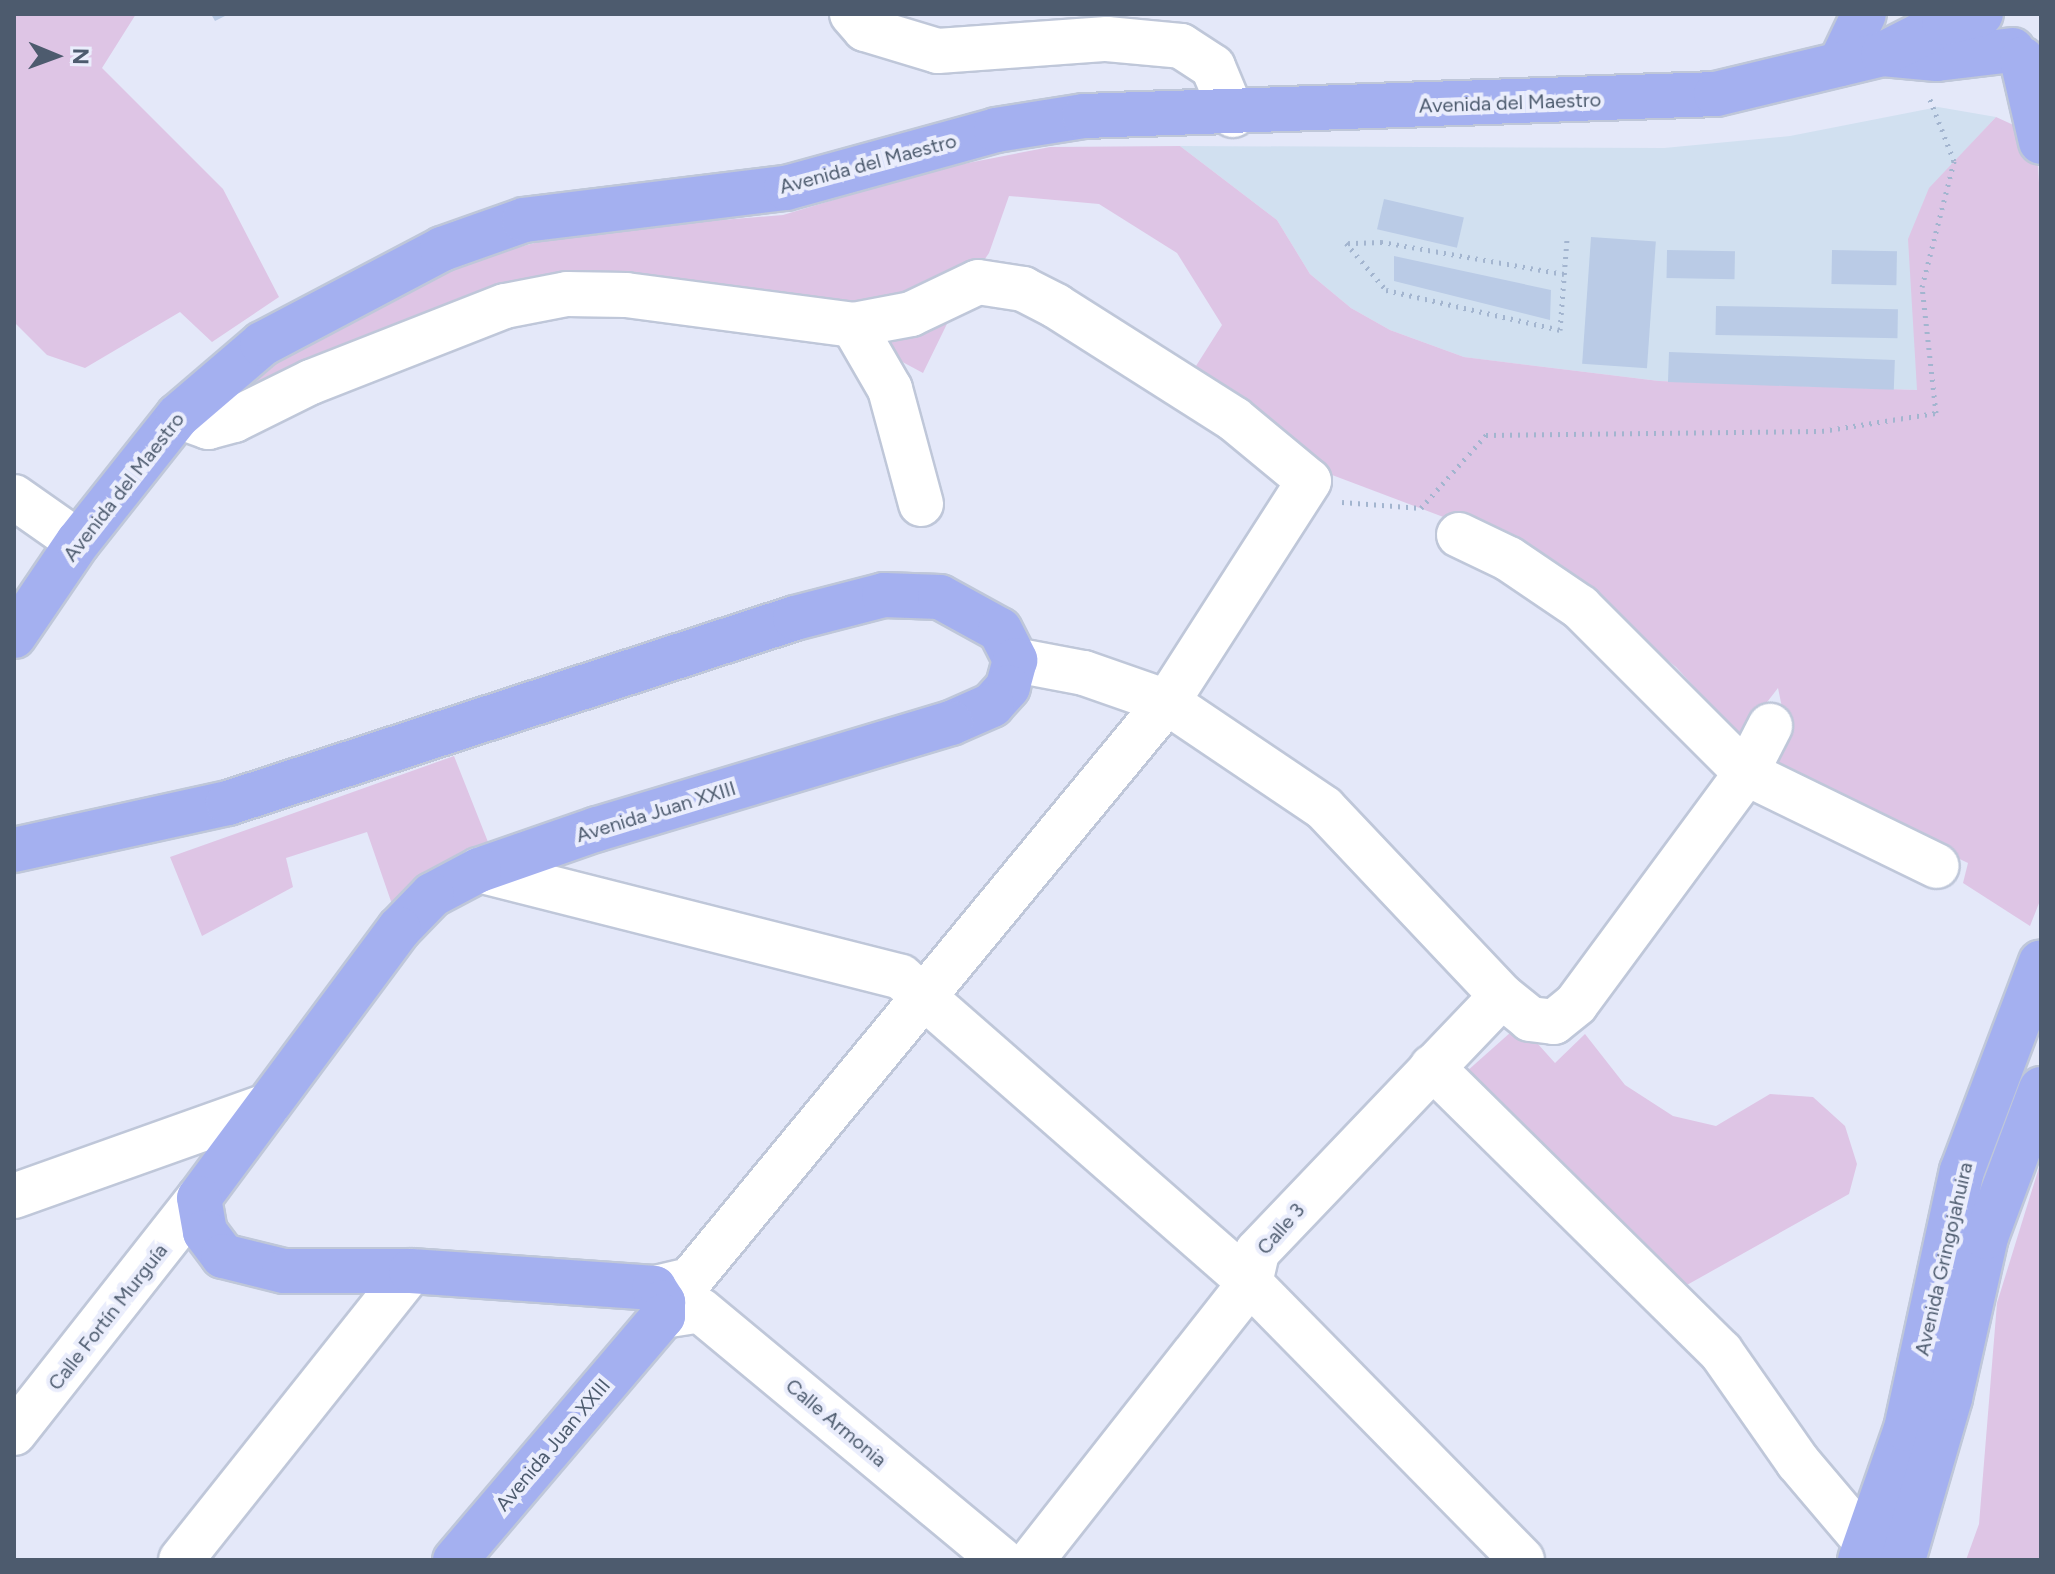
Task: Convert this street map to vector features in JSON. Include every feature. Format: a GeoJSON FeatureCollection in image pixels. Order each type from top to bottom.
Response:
{"type":"FeatureCollection","features":[{"type":"Feature","properties":{"kind":"main road"},"geometry":{"type":"LineString","coordinates":[[1840,64],[1864,14]]}},
{"type":"Feature","properties":{"kind":"main road","name":"Avenida del Maestro"},"geometry":{"type":"LineString","coordinates":[[1898,55],[1944,23],[1981,14]]}},
{"type":"Feature","properties":{"kind":"main road","name":"Avenida del Maestro"},"geometry":{"type":"LineString","coordinates":[[14,636],[78,542],[178,416],[262,344],[442,249],[524,220],[786,188],[996,130],[1084,116],[1233,115],[1716,94],[1840,64],[1898,55],[2018,47]]}},
{"type":"Feature","properties":{"kind":"main road"},"geometry":{"type":"LineString","coordinates":[[2018,47],[2041,142]]}},
{"type":"Feature","properties":{"kind":"main road"},"geometry":{"type":"LineString","coordinates":[[14,850],[228,803],[795,618],[884,595],[940,597],[973,611],[1000,630],[1015,660]]}},
{"type":"Feature","properties":{"kind":"main road","name":"Avenida Juan XXIII"},"geometry":{"type":"LineString","coordinates":[[199,1198],[399,929],[432,895],[479,870],[597,829],[951,723],[992,705],[1008,687],[1015,660]]}},
{"type":"Feature","properties":{"kind":"main road","name":"Avenida Gringojahuira"},"geometry":{"type":"LineString","coordinates":[[1878,1557],[1962,1171],[2041,962]]}},
{"type":"Feature","properties":{"kind":"main road","name":"Avenida Gringojahuira"},"geometry":{"type":"LineString","coordinates":[[1878,1557],[1950,1398],[1986,1237],[2041,1089]]}},
{"type":"Feature","properties":{"kind":"main road"},"geometry":{"type":"LineString","coordinates":[[199,1198],[205,1232],[223,1256],[284,1271],[411,1271],[658,1302]]}},
{"type":"Feature","properties":{"kind":"main road","name":"Avenida Juan XXIII"},"geometry":{"type":"LineString","coordinates":[[455,1560],[658,1302]]}},
{"type":"Feature","properties":{"kind":"street"},"geometry":{"type":"LineString","coordinates":[[852,14],[865,29],[938,51],[1107,39],[1181,46],[1213,67],[1233,115]]}},
{"type":"Feature","properties":{"kind":"street"},"geometry":{"type":"LineString","coordinates":[[178,416],[208,427],[234,420],[311,382],[505,306],[567,294],[626,295],[853,325],[911,314],[978,282],[1023,289],[1234,419],[1309,481],[1167,702],[690,1280],[658,1302]]}},
{"type":"Feature","properties":{"kind":"street"},"geometry":{"type":"LineString","coordinates":[[853,325],[890,389],[921,504]]}},
{"type":"Feature","properties":{"kind":"street"},"geometry":{"type":"LineString","coordinates":[[14,497],[78,542]]}},
{"type":"Feature","properties":{"kind":"street"},"geometry":{"type":"LineString","coordinates":[[1459,535],[1509,559],[1580,607],[1746,773],[1937,866]]}},
{"type":"Feature","properties":{"kind":"street"},"geometry":{"type":"LineString","coordinates":[[1015,660],[1084,673],[1167,702],[1324,808],[1502,996],[1530,1019],[1554,1022],[1576,1004],[1746,773],[1770,726]]}},
{"type":"Feature","properties":{"kind":"street"},"geometry":{"type":"LineString","coordinates":[[479,870],[901,977],[1250,1283],[1522,1560]]}},
{"type":"Feature","properties":{"kind":"street","name":"Calle 3"},"geometry":{"type":"LineString","coordinates":[[1032,1560],[1250,1283],[1257,1252],[1502,996]]}},
{"type":"Feature","properties":{"kind":"street"},"geometry":{"type":"LineString","coordinates":[[1432,1067],[1721,1352],[1798,1462],[1878,1557]]}},
{"type":"Feature","properties":{"kind":"street"},"geometry":{"type":"LineString","coordinates":[[14,1196],[267,1106]]}},
{"type":"Feature","properties":{"kind":"street","name":"Calle Fortín Murguía"},"geometry":{"type":"LineString","coordinates":[[14,1433],[199,1198]]}},
{"type":"Feature","properties":{"kind":"street"},"geometry":{"type":"LineString","coordinates":[[181,1560],[411,1271]]}},
{"type":"Feature","properties":{"kind":"street","name":"Calle Armonia"},"geometry":{"type":"LineString","coordinates":[[658,1302],[700,1310],[1001,1560]]}},
{"type":"Feature","properties":{"kind":"path"},"geometry":{"type":"LineString","coordinates":[[1298,499],[1421,508],[1486,435],[1822,431],[1936,413],[1922,287],[1954,161],[1898,55]]}},
{"type":"Feature","properties":{"kind":"path"},"geometry":{"type":"LineString","coordinates":[[1564,274],[1382,242],[1346,243],[1386,290],[1560,330],[1567,238]]}},
{"type":"Feature","properties":{"kind":"shaded area"},"geometry":{"type":"Polygon","coordinates":[[[14,14],[136,14],[102,68],[223,189],[279,297],[212,342],[180,312],[85,368],[47,355],[14,322],[14,14]]]}},
{"type":"Feature","properties":{"kind":"shaded area"},"geometry":{"type":"Polygon","coordinates":[[[1938,107],[1996,117],[1930,188],[1909,239],[1918,390],[1659,381],[1464,357],[1390,330],[1351,308],[1310,274],[1277,220],[1180,146],[1664,148],[1790,136],[1938,107]]]}},
{"type":"Feature","properties":{"kind":"shaded area"},"geometry":{"type":"Polygon","coordinates":[[[1996,117],[2020,128],[2038,164],[2041,220],[2041,898],[2030,926],[1963,883],[1968,863],[1766,766],[1785,722],[1778,688],[1740,737],[1676,667],[1562,576],[1499,538],[1303,464],[1189,377],[1222,325],[1177,253],[1099,204],[1009,196],[989,253],[963,291],[923,373],[882,351],[615,280],[220,406],[287,355],[399,289],[508,250],[576,232],[783,215],[937,169],[1050,147],[1180,146],[1277,220],[1310,274],[1351,308],[1390,330],[1464,357],[1659,381],[1917,390],[1908,239],[1929,188],[1996,117]]]}},
{"type":"Feature","properties":{"kind":"shaded area"},"geometry":{"type":"Polygon","coordinates":[[[454,756],[490,847],[394,910],[367,832],[286,858],[293,887],[202,936],[170,857],[454,756]]]}},
{"type":"Feature","properties":{"kind":"shaded area"},"geometry":{"type":"Polygon","coordinates":[[[1520,1024],[1555,1063],[1585,1034],[1625,1085],[1673,1116],[1716,1126],[1770,1094],[1813,1097],[1845,1126],[1857,1164],[1849,1194],[1678,1290],[1466,1072],[1520,1024]]]}},
{"type":"Feature","properties":{"kind":"shaded area"},"geometry":{"type":"Polygon","coordinates":[[[2041,1161],[2041,1560],[1966,1560],[1979,1524],[1997,1303],[2041,1161]]]}},
{"type":"Feature","properties":{"kind":"building"},"geometry":{"type":"Polygon","coordinates":[[[211,14],[229,14],[215,21],[211,14]]]}},
{"type":"Feature","properties":{"kind":"building"},"geometry":{"type":"Polygon","coordinates":[[[1384,199],[1464,217],[1457,248],[1377,229],[1384,199]]]}},
{"type":"Feature","properties":{"kind":"building"},"geometry":{"type":"Polygon","coordinates":[[[1591,237],[1656,242],[1647,368],[1582,364],[1591,237]]]}},
{"type":"Feature","properties":{"kind":"building"},"geometry":{"type":"Polygon","coordinates":[[[1667,250],[1735,251],[1735,279],[1667,278],[1667,250]]]}},
{"type":"Feature","properties":{"kind":"building"},"geometry":{"type":"Polygon","coordinates":[[[1832,250],[1897,251],[1896,285],[1831,284],[1832,250]]]}},
{"type":"Feature","properties":{"kind":"building"},"geometry":{"type":"Polygon","coordinates":[[[1394,256],[1551,290],[1550,320],[1394,281],[1394,256]]]}},
{"type":"Feature","properties":{"kind":"building"},"geometry":{"type":"Polygon","coordinates":[[[1716,306],[1898,309],[1897,338],[1715,335],[1716,306]]]}},
{"type":"Feature","properties":{"kind":"building"},"geometry":{"type":"Polygon","coordinates":[[[1669,352],[1895,360],[1894,390],[1668,382],[1669,352]]]}}]}
